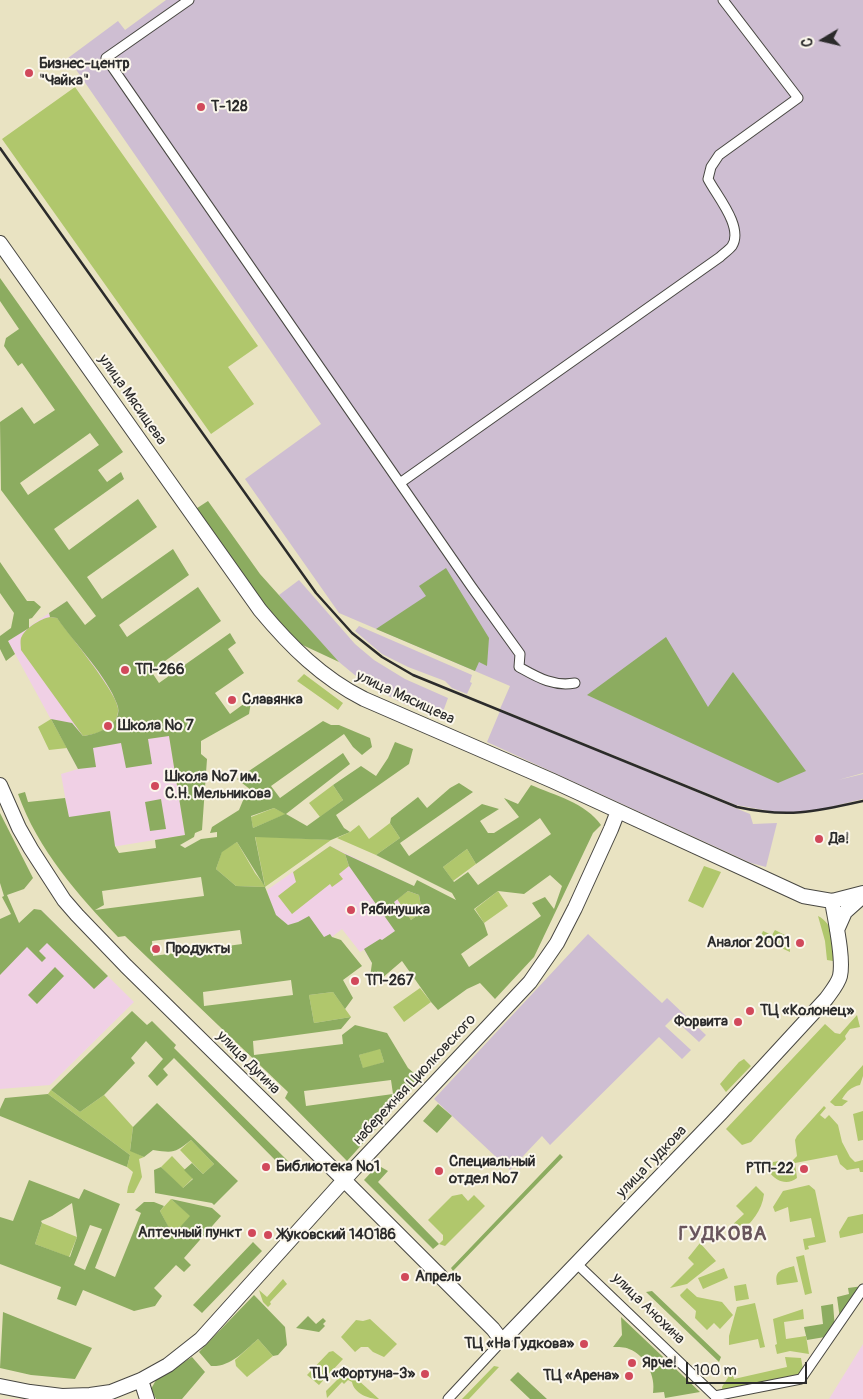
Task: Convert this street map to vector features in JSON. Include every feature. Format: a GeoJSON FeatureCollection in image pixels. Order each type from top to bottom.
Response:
{"type":"FeatureCollection","features":[{"type":"Feature","properties":{"kind":"main road","name":"улица Мясищева"},"geometry":{"type":"LineString","coordinates":[[0,243],[260,610],[299,654],[316,668],[351,693],[618,811],[804,896]]}},
{"type":"Feature","properties":{"kind":"main road","name":"улица Дугина"},"geometry":{"type":"LineString","coordinates":[[0,785],[19,828],[31,849],[64,900],[77,915],[126,966],[493,1328],[502,1341]]}},
{"type":"Feature","properties":{"kind":"main road","name":"набережная Циолковского"},"geometry":{"type":"LineString","coordinates":[[0,1386],[51,1395],[83,1396],[111,1392],[141,1380],[168,1365],[203,1337],[344,1180],[538,972],[557,943],[575,908],[612,829],[618,811]]}},
{"type":"Feature","properties":{"kind":"main road"},"geometry":{"type":"LineString","coordinates":[[804,896],[832,901],[863,895]]}},
{"type":"Feature","properties":{"kind":"main road"},"geometry":{"type":"LineString","coordinates":[[837,930],[845,912],[863,895]]}},
{"type":"Feature","properties":{"kind":"main road","name":"улица Гудкова"},"geometry":{"type":"LineString","coordinates":[[804,896],[832,919],[837,930]]}},
{"type":"Feature","properties":{"kind":"main road","name":"улица Гудкова"},"geometry":{"type":"LineString","coordinates":[[502,1341],[722,1113],[826,999],[838,981],[841,961],[832,901]]}},
{"type":"Feature","properties":{"kind":"main road"},"geometry":{"type":"LineString","coordinates":[[141,1380],[147,1399]]}},
{"type":"Feature","properties":{"kind":"street"},"geometry":{"type":"LineString","coordinates":[[189,0],[106,58],[520,654],[519,667],[546,681],[566,685],[574,683]]}},
{"type":"Feature","properties":{"kind":"street"},"geometry":{"type":"LineString","coordinates":[[400,483],[720,257],[732,246],[733,223],[708,178],[710,167],[720,155],[798,98],[723,0]]}},
{"type":"Feature","properties":{"kind":"street","name":"улица Анохина"},"geometry":{"type":"LineString","coordinates":[[577,1264],[716,1397]]}},
{"type":"Feature","properties":{"kind":"street"},"geometry":{"type":"LineString","coordinates":[[716,1397],[801,1379],[863,1289]]}},
{"type":"Feature","properties":{"kind":"street","name":"улица Гудкова"},"geometry":{"type":"LineString","coordinates":[[448,1399],[502,1341]]}},
{"type":"Feature","properties":{"kind":"shaded area"},"geometry":{"type":"Polygon","coordinates":[[[166,0],[863,0],[863,773],[838,780],[863,774],[863,799],[822,809],[797,812],[775,812],[736,805],[500,709],[510,686],[339,613],[245,479],[321,424],[68,58],[118,21],[125,30],[166,0]]]}},
{"type":"Feature","properties":{"kind":"shaded area"},"geometry":{"type":"Polygon","coordinates":[[[299,580],[355,644],[374,660],[405,679],[448,698],[440,720],[394,699],[362,681],[339,662],[279,595],[299,580]]]}},
{"type":"Feature","properties":{"kind":"shaded area","name":"Школа № 7"},"geometry":{"type":"Polygon","coordinates":[[[67,601],[154,724],[168,729],[185,835],[75,853],[61,774],[78,769],[8,641],[67,601]]]}},
{"type":"Feature","properties":{"kind":"shaded area"},"geometry":{"type":"Polygon","coordinates":[[[359,626],[472,675],[470,682],[472,683],[467,694],[452,688],[445,681],[408,667],[382,654],[355,631],[359,626]]]}},
{"type":"Feature","properties":{"kind":"shaded area"},"geometry":{"type":"Polygon","coordinates":[[[500,711],[750,814],[753,824],[777,823],[766,867],[751,863],[487,742],[500,711]]]}},
{"type":"Feature","properties":{"kind":"shaded area","name":"Рябинушка"},"geometry":{"type":"Polygon","coordinates":[[[330,846],[424,891],[433,934],[372,963],[364,950],[360,952],[342,929],[309,955],[288,925],[276,916],[267,890],[330,846]]]}},
{"type":"Feature","properties":{"kind":"shaded area"},"geometry":{"type":"Polygon","coordinates":[[[41,910],[134,1002],[50,1085],[0,1089],[0,942],[41,910]]]}},
{"type":"Feature","properties":{"kind":"shaded area"},"geometry":{"type":"Polygon","coordinates":[[[588,934],[662,1003],[667,998],[706,1035],[699,1042],[673,1018],[665,1026],[691,1050],[682,1059],[659,1037],[550,1145],[542,1136],[510,1170],[434,1099],[588,934]]]}},
{"type":"Feature","properties":{"kind":"shaded area"},"geometry":{"type":"Polygon","coordinates":[[[863,1344],[863,1399],[829,1399],[863,1344]]]}},
{"type":"Feature","properties":{"kind":"green space"},"geometry":{"type":"Polygon","coordinates":[[[75,87],[258,346],[228,367],[254,404],[211,434],[2,139],[75,87]]]}},
{"type":"Feature","properties":{"kind":"green space"},"geometry":{"type":"Polygon","coordinates":[[[0,278],[123,452],[98,470],[107,482],[121,472],[124,479],[54,529],[69,550],[138,499],[157,527],[87,577],[102,599],[173,549],[189,575],[119,625],[127,637],[198,587],[221,621],[151,671],[159,683],[230,633],[236,643],[228,649],[244,673],[215,693],[230,714],[245,703],[251,702],[249,714],[201,741],[201,754],[207,759],[202,830],[180,845],[185,848],[201,839],[217,837],[217,832],[210,833],[212,827],[239,810],[244,798],[256,794],[237,779],[323,721],[331,725],[339,725],[370,738],[372,747],[362,755],[353,747],[344,734],[271,786],[280,798],[343,753],[350,764],[286,814],[307,826],[343,800],[333,785],[361,766],[376,776],[388,758],[395,742],[413,749],[409,764],[336,815],[344,828],[350,832],[331,840],[255,837],[265,887],[276,915],[288,925],[309,916],[324,937],[330,934],[332,937],[341,940],[362,966],[343,980],[353,998],[345,1009],[333,992],[309,995],[314,1023],[351,1017],[341,1029],[253,1041],[254,1055],[343,1044],[342,1035],[355,1025],[387,1033],[408,1068],[421,1079],[347,1161],[285,1098],[288,1092],[125,936],[118,937],[88,905],[60,871],[36,834],[26,814],[18,794],[25,792],[28,802],[65,798],[69,817],[110,811],[115,846],[119,853],[156,848],[155,840],[185,835],[169,736],[148,739],[152,764],[126,768],[121,743],[93,748],[96,767],[78,769],[51,719],[72,723],[83,736],[108,727],[117,717],[118,711],[117,704],[106,682],[57,618],[50,617],[49,613],[67,601],[85,625],[96,616],[1,490],[0,422],[22,407],[34,424],[55,410],[22,363],[18,366],[4,346],[6,338],[19,329],[0,301],[0,278]],[[90,433],[20,483],[28,495],[99,445],[90,433]],[[274,808],[251,816],[253,828],[285,814],[274,808]],[[237,842],[222,852],[216,869],[236,886],[265,887],[237,842]],[[201,877],[102,891],[104,905],[95,910],[204,896],[201,877]],[[240,930],[152,941],[153,956],[242,944],[240,930]],[[291,980],[203,992],[204,1006],[293,995],[291,980]],[[380,1049],[359,1055],[363,1068],[384,1062],[380,1049]],[[391,1080],[304,1091],[306,1106],[393,1094],[391,1080]]]}},
{"type":"Feature","properties":{"kind":"green space"},"geometry":{"type":"Polygon","coordinates":[[[208,501],[260,574],[339,662],[279,634],[191,512],[208,501]]]}},
{"type":"Feature","properties":{"kind":"green space"},"geometry":{"type":"Polygon","coordinates":[[[0,562],[27,601],[34,601],[41,607],[29,619],[29,628],[8,641],[15,654],[6,661],[0,649],[0,636],[11,628],[14,613],[0,593],[0,562]]]}},
{"type":"Feature","properties":{"kind":"green space"},"geometry":{"type":"Polygon","coordinates":[[[446,568],[489,638],[487,666],[479,662],[475,671],[376,629],[426,596],[419,586],[446,568]]]}},
{"type":"Feature","properties":{"kind":"green space"},"geometry":{"type":"Polygon","coordinates":[[[50,617],[57,618],[116,700],[118,714],[115,720],[111,725],[95,734],[83,736],[21,650],[21,638],[29,627],[50,617]]]}},
{"type":"Feature","properties":{"kind":"green space"},"geometry":{"type":"Polygon","coordinates":[[[666,637],[708,707],[733,672],[806,771],[778,783],[587,695],[666,637]]]}},
{"type":"Feature","properties":{"kind":"green space"},"geometry":{"type":"Polygon","coordinates":[[[304,674],[343,703],[338,710],[297,681],[304,674]]]}},
{"type":"Feature","properties":{"kind":"green space"},"geometry":{"type":"Polygon","coordinates":[[[51,719],[67,748],[49,750],[38,727],[51,719]]]}},
{"type":"Feature","properties":{"kind":"green space"},"geometry":{"type":"Polygon","coordinates":[[[459,783],[473,792],[400,843],[409,856],[482,804],[499,809],[480,821],[488,833],[494,833],[519,817],[504,798],[518,804],[531,785],[578,805],[595,817],[601,825],[593,833],[534,957],[495,999],[480,983],[467,989],[438,1010],[402,961],[381,979],[370,977],[372,963],[364,949],[395,931],[349,866],[345,854],[414,886],[417,880],[456,900],[452,893],[376,855],[400,838],[390,823],[391,818],[418,797],[427,808],[450,788],[459,783]],[[540,818],[476,864],[467,849],[443,867],[454,882],[468,872],[478,885],[551,834],[540,818]],[[550,875],[524,894],[498,891],[474,909],[484,923],[488,935],[461,954],[469,967],[541,916],[532,903],[545,897],[554,909],[562,886],[550,875]],[[408,891],[394,902],[397,907],[401,905],[411,920],[422,912],[419,895],[408,891]]]}},
{"type":"Feature","properties":{"kind":"green space"},"geometry":{"type":"Polygon","coordinates":[[[333,785],[343,800],[320,817],[309,803],[333,785]]]}},
{"type":"Feature","properties":{"kind":"green space"},"geometry":{"type":"Polygon","coordinates":[[[161,799],[166,829],[150,831],[145,802],[161,799]]]}},
{"type":"Feature","properties":{"kind":"green space"},"geometry":{"type":"Polygon","coordinates":[[[274,808],[286,814],[253,828],[251,817],[274,808]]]}},
{"type":"Feature","properties":{"kind":"green space"},"geometry":{"type":"Polygon","coordinates":[[[0,813],[33,878],[24,889],[7,895],[19,923],[34,909],[41,910],[108,976],[94,989],[47,943],[39,951],[46,958],[42,962],[27,947],[0,975],[0,919],[11,914],[2,897],[4,896],[0,883],[0,813]]]}},
{"type":"Feature","properties":{"kind":"green space"},"geometry":{"type":"Polygon","coordinates":[[[390,823],[400,838],[376,855],[337,838],[359,825],[369,839],[390,823]]]}},
{"type":"Feature","properties":{"kind":"green space"},"geometry":{"type":"Polygon","coordinates":[[[255,836],[331,840],[265,887],[236,886],[216,869],[222,851],[237,842],[265,886],[255,836]]]}},
{"type":"Feature","properties":{"kind":"green space"},"geometry":{"type":"Polygon","coordinates":[[[330,846],[345,854],[349,866],[339,874],[343,879],[332,887],[330,884],[292,914],[278,896],[296,882],[293,872],[330,846]]]}},
{"type":"Feature","properties":{"kind":"green space"},"geometry":{"type":"Polygon","coordinates":[[[467,849],[476,864],[453,881],[443,867],[467,849]]]}},
{"type":"Feature","properties":{"kind":"green space"},"geometry":{"type":"Polygon","coordinates":[[[704,866],[721,872],[703,908],[688,901],[704,866]]]}},
{"type":"Feature","properties":{"kind":"green space"},"geometry":{"type":"Polygon","coordinates":[[[408,891],[419,895],[422,912],[411,920],[397,899],[408,891]]]}},
{"type":"Feature","properties":{"kind":"green space"},"geometry":{"type":"Polygon","coordinates":[[[498,891],[508,906],[484,923],[475,909],[498,891]]]}},
{"type":"Feature","properties":{"kind":"green space"},"geometry":{"type":"Polygon","coordinates":[[[818,916],[827,924],[832,934],[836,957],[833,961],[827,960],[825,941],[818,916]]]}},
{"type":"Feature","properties":{"kind":"green space"},"geometry":{"type":"Polygon","coordinates":[[[775,930],[789,937],[790,952],[760,938],[763,931],[772,935],[775,930]]]}},
{"type":"Feature","properties":{"kind":"green space"},"geometry":{"type":"Polygon","coordinates":[[[55,967],[64,976],[37,1004],[28,995],[55,967]]]}},
{"type":"Feature","properties":{"kind":"green space"},"geometry":{"type":"Polygon","coordinates":[[[420,988],[431,1002],[404,1022],[393,1007],[420,988]]]}},
{"type":"Feature","properties":{"kind":"green space"},"geometry":{"type":"Polygon","coordinates":[[[333,992],[351,1017],[314,1023],[309,995],[333,992]]]}},
{"type":"Feature","properties":{"kind":"green space"},"geometry":{"type":"Polygon","coordinates":[[[132,1011],[147,1025],[152,1021],[176,1045],[174,1048],[291,1164],[284,1169],[174,1058],[163,1069],[168,1075],[157,1086],[148,1076],[163,1059],[146,1041],[131,1058],[135,1063],[104,1095],[80,1112],[51,1090],[132,1011]]]}},
{"type":"Feature","properties":{"kind":"green space"},"geometry":{"type":"Polygon","coordinates":[[[857,1015],[860,1027],[850,1029],[845,1036],[846,1039],[751,1142],[742,1145],[726,1129],[825,1024],[835,1033],[840,1034],[857,1015]]]}},
{"type":"Feature","properties":{"kind":"green space"},"geometry":{"type":"Polygon","coordinates":[[[380,1048],[384,1062],[363,1069],[359,1055],[380,1048]]]}},
{"type":"Feature","properties":{"kind":"green space"},"geometry":{"type":"Polygon","coordinates":[[[744,1059],[751,1066],[726,1092],[720,1084],[739,1062],[744,1059]]]}},
{"type":"Feature","properties":{"kind":"green space"},"geometry":{"type":"Polygon","coordinates":[[[863,1065],[863,1076],[860,1085],[850,1090],[842,1099],[848,1101],[842,1106],[835,1106],[830,1102],[863,1065]]]}},
{"type":"Feature","properties":{"kind":"green space"},"geometry":{"type":"Polygon","coordinates":[[[51,1090],[80,1112],[104,1095],[133,1127],[130,1150],[144,1157],[139,1159],[142,1177],[134,1193],[127,1193],[133,1172],[127,1167],[130,1155],[48,1094],[51,1090]]]}},
{"type":"Feature","properties":{"kind":"green space"},"geometry":{"type":"Polygon","coordinates":[[[48,1094],[130,1155],[127,1167],[0,1116],[0,1109],[5,1098],[48,1094]]]}},
{"type":"Feature","properties":{"kind":"green space"},"geometry":{"type":"Polygon","coordinates":[[[157,1103],[238,1181],[214,1205],[212,1203],[155,1193],[154,1170],[161,1167],[183,1188],[193,1179],[184,1170],[192,1163],[203,1174],[214,1164],[191,1140],[174,1151],[153,1150],[144,1157],[130,1151],[133,1127],[157,1103]]]}},
{"type":"Feature","properties":{"kind":"green space"},"geometry":{"type":"Polygon","coordinates":[[[438,1104],[452,1116],[437,1133],[423,1121],[438,1104]]]}},
{"type":"Feature","properties":{"kind":"green space"},"geometry":{"type":"Polygon","coordinates":[[[824,1106],[826,1108],[820,1115],[825,1119],[829,1115],[838,1125],[842,1142],[850,1157],[855,1162],[863,1160],[863,1172],[860,1172],[859,1168],[847,1170],[840,1164],[837,1155],[795,1163],[797,1178],[789,1182],[775,1178],[769,1172],[769,1167],[773,1162],[779,1161],[786,1167],[797,1156],[795,1140],[797,1136],[824,1106]]]}},
{"type":"Feature","properties":{"kind":"green space"},"geometry":{"type":"Polygon","coordinates":[[[863,1111],[863,1140],[858,1141],[853,1114],[863,1111]]]}},
{"type":"Feature","properties":{"kind":"green space"},"geometry":{"type":"Polygon","coordinates":[[[191,1140],[214,1164],[203,1174],[180,1150],[191,1140]]]}},
{"type":"Feature","properties":{"kind":"green space"},"geometry":{"type":"Polygon","coordinates":[[[560,1154],[563,1157],[453,1271],[451,1268],[560,1154]]]}},
{"type":"Feature","properties":{"kind":"green space"},"geometry":{"type":"Polygon","coordinates":[[[172,1156],[193,1178],[182,1189],[161,1167],[172,1156]]]}},
{"type":"Feature","properties":{"kind":"green space"},"geometry":{"type":"Polygon","coordinates":[[[376,1167],[381,1167],[388,1171],[378,1182],[439,1244],[433,1249],[364,1180],[376,1167]]]}},
{"type":"Feature","properties":{"kind":"green space"},"geometry":{"type":"Polygon","coordinates":[[[29,1180],[79,1199],[84,1189],[120,1204],[95,1268],[115,1277],[141,1213],[135,1210],[144,1202],[154,1202],[164,1206],[160,1211],[173,1235],[190,1216],[171,1199],[212,1208],[221,1216],[184,1258],[191,1265],[184,1272],[176,1265],[154,1288],[162,1296],[155,1306],[134,1311],[83,1290],[76,1306],[57,1299],[61,1287],[0,1264],[0,1217],[13,1221],[29,1180]],[[72,1203],[41,1221],[35,1244],[70,1257],[77,1237],[72,1203]],[[90,1225],[74,1265],[85,1270],[102,1229],[90,1225]]]}},
{"type":"Feature","properties":{"kind":"green space"},"geometry":{"type":"Polygon","coordinates":[[[809,1185],[815,1190],[826,1242],[808,1246],[809,1249],[805,1250],[803,1239],[815,1237],[811,1218],[790,1222],[788,1207],[775,1212],[773,1207],[783,1191],[809,1185]]]}},
{"type":"Feature","properties":{"kind":"green space"},"geometry":{"type":"Polygon","coordinates":[[[756,1186],[764,1194],[761,1206],[752,1221],[739,1234],[731,1226],[744,1214],[736,1206],[756,1186]]]}},
{"type":"Feature","properties":{"kind":"green space"},"geometry":{"type":"Polygon","coordinates":[[[462,1194],[468,1201],[474,1195],[485,1206],[445,1246],[439,1244],[443,1240],[443,1235],[428,1220],[452,1196],[462,1194]]]}},
{"type":"Feature","properties":{"kind":"green space"},"geometry":{"type":"Polygon","coordinates":[[[171,1199],[191,1216],[173,1236],[160,1211],[171,1199]]]}},
{"type":"Feature","properties":{"kind":"green space"},"geometry":{"type":"Polygon","coordinates":[[[863,1214],[863,1233],[840,1238],[839,1232],[848,1217],[863,1214]]]}},
{"type":"Feature","properties":{"kind":"green space"},"geometry":{"type":"Polygon","coordinates":[[[42,1223],[77,1237],[69,1257],[35,1244],[42,1223]]]}},
{"type":"Feature","properties":{"kind":"green space"},"geometry":{"type":"Polygon","coordinates":[[[253,1242],[262,1251],[202,1313],[193,1305],[253,1242]]]}},
{"type":"Feature","properties":{"kind":"green space"},"geometry":{"type":"Polygon","coordinates":[[[700,1243],[716,1261],[687,1284],[670,1288],[694,1264],[688,1258],[700,1243]]]}},
{"type":"Feature","properties":{"kind":"green space"},"geometry":{"type":"Polygon","coordinates":[[[804,1255],[812,1293],[805,1295],[796,1257],[804,1255]]]}},
{"type":"Feature","properties":{"kind":"green space"},"geometry":{"type":"Polygon","coordinates":[[[794,1266],[798,1282],[777,1285],[778,1273],[794,1266]]]}},
{"type":"Feature","properties":{"kind":"green space"},"geometry":{"type":"Polygon","coordinates":[[[724,1268],[728,1278],[703,1289],[698,1278],[724,1268]]]}},
{"type":"Feature","properties":{"kind":"green space"},"geometry":{"type":"Polygon","coordinates":[[[283,1279],[287,1284],[270,1302],[271,1304],[268,1307],[263,1302],[259,1290],[267,1297],[283,1279]]]}},
{"type":"Feature","properties":{"kind":"green space"},"geometry":{"type":"Polygon","coordinates":[[[746,1284],[749,1299],[736,1301],[734,1286],[746,1284]]]}},
{"type":"Feature","properties":{"kind":"green space"},"geometry":{"type":"Polygon","coordinates":[[[863,1286],[840,1319],[837,1297],[849,1294],[848,1288],[863,1286]]]}},
{"type":"Feature","properties":{"kind":"green space"},"geometry":{"type":"Polygon","coordinates":[[[687,1288],[697,1297],[722,1302],[733,1315],[720,1329],[714,1323],[707,1330],[695,1318],[696,1311],[680,1295],[687,1288]]]}},
{"type":"Feature","properties":{"kind":"green space"},"geometry":{"type":"Polygon","coordinates":[[[652,1291],[721,1357],[719,1362],[646,1292],[652,1291]]]}},
{"type":"Feature","properties":{"kind":"green space"},"geometry":{"type":"Polygon","coordinates":[[[254,1295],[285,1327],[287,1345],[278,1355],[273,1356],[258,1339],[242,1354],[231,1361],[218,1366],[211,1366],[199,1352],[254,1295]]]}},
{"type":"Feature","properties":{"kind":"green space"},"geometry":{"type":"Polygon","coordinates":[[[755,1303],[765,1347],[760,1348],[758,1339],[729,1345],[729,1336],[737,1307],[755,1303]]]}},
{"type":"Feature","properties":{"kind":"green space"},"geometry":{"type":"Polygon","coordinates":[[[833,1304],[835,1329],[831,1336],[807,1340],[804,1327],[823,1324],[821,1306],[833,1304]]]}},
{"type":"Feature","properties":{"kind":"green space"},"geometry":{"type":"Polygon","coordinates":[[[803,1309],[804,1319],[784,1322],[786,1339],[806,1336],[809,1354],[790,1351],[777,1354],[773,1319],[803,1309]]]}},
{"type":"Feature","properties":{"kind":"green space"},"geometry":{"type":"Polygon","coordinates":[[[3,1312],[92,1348],[75,1379],[31,1375],[0,1368],[3,1312]]]}},
{"type":"Feature","properties":{"kind":"green space"},"geometry":{"type":"Polygon","coordinates":[[[308,1316],[316,1324],[323,1318],[326,1321],[323,1324],[325,1326],[319,1332],[296,1328],[308,1316]]]}},
{"type":"Feature","properties":{"kind":"green space"},"geometry":{"type":"Polygon","coordinates":[[[621,1317],[700,1392],[665,1398],[664,1392],[653,1393],[653,1380],[645,1361],[629,1349],[613,1347],[622,1335],[621,1317]]]}},
{"type":"Feature","properties":{"kind":"green space"},"geometry":{"type":"Polygon","coordinates":[[[370,1319],[397,1344],[384,1357],[373,1352],[368,1347],[361,1347],[355,1352],[341,1337],[356,1320],[370,1319]]]}},
{"type":"Feature","properties":{"kind":"green space"},"geometry":{"type":"Polygon","coordinates":[[[258,1339],[273,1356],[247,1377],[236,1366],[235,1360],[258,1339]]]}},
{"type":"Feature","properties":{"kind":"green space"},"geometry":{"type":"Polygon","coordinates":[[[333,1351],[343,1359],[319,1385],[307,1375],[329,1352],[333,1351]]]}},
{"type":"Feature","properties":{"kind":"green space"},"geometry":{"type":"Polygon","coordinates":[[[192,1357],[205,1372],[182,1399],[156,1399],[151,1389],[156,1380],[192,1357]]]}},
{"type":"Feature","properties":{"kind":"green space"},"geometry":{"type":"Polygon","coordinates":[[[785,1357],[801,1358],[804,1375],[723,1394],[722,1387],[732,1371],[734,1379],[787,1367],[785,1357]]]}},
{"type":"Feature","properties":{"kind":"green space"},"geometry":{"type":"Polygon","coordinates":[[[494,1366],[499,1367],[469,1399],[462,1399],[494,1366]]]}},
{"type":"Feature","properties":{"kind":"green space"},"geometry":{"type":"Polygon","coordinates":[[[347,1370],[379,1399],[362,1395],[353,1386],[352,1382],[348,1380],[344,1384],[342,1382],[327,1398],[326,1391],[347,1370]]]}},
{"type":"Feature","properties":{"kind":"green space"},"geometry":{"type":"Polygon","coordinates":[[[518,1372],[547,1399],[530,1399],[510,1380],[518,1372]]]}},
{"type":"Feature","properties":{"kind":"railway"},"geometry":{"type":"LineString","coordinates":[[0,148],[316,593],[352,633],[382,657],[413,675],[737,807],[786,813],[815,811],[863,801]]}},
{"type":"Feature","properties":{"kind":"place","name":"Бизнес-центр \"Чайка\""},"geometry":{"type":"Point","coordinates":[29,73]}},
{"type":"Feature","properties":{"kind":"place","name":"Т-128"},"geometry":{"type":"Point","coordinates":[201,107]}},
{"type":"Feature","properties":{"kind":"place","name":"ТП-266"},"geometry":{"type":"Point","coordinates":[125,670]}},
{"type":"Feature","properties":{"kind":"place","name":"Славянка"},"geometry":{"type":"Point","coordinates":[232,700]}},
{"type":"Feature","properties":{"kind":"place","name":"Школа № 7"},"geometry":{"type":"Point","coordinates":[108,726]}},
{"type":"Feature","properties":{"kind":"place","name":"Школа №7 им. С.Н. Мельникова"},"geometry":{"type":"Point","coordinates":[155,786]}},
{"type":"Feature","properties":{"kind":"place","name":"Да!"},"geometry":{"type":"Point","coordinates":[819,839]}},
{"type":"Feature","properties":{"kind":"place","name":"Рябинушка"},"geometry":{"type":"Point","coordinates":[351,910]}},
{"type":"Feature","properties":{"kind":"place","name":"Аналог 2001"},"geometry":{"type":"Point","coordinates":[800,943]}},
{"type":"Feature","properties":{"kind":"place","name":"Продукты"},"geometry":{"type":"Point","coordinates":[156,949]}},
{"type":"Feature","properties":{"kind":"place","name":"ТП-267"},"geometry":{"type":"Point","coordinates":[355,981]}},
{"type":"Feature","properties":{"kind":"place","name":"ТЦ «Колонец»"},"geometry":{"type":"Point","coordinates":[750,1011]}},
{"type":"Feature","properties":{"kind":"place","name":"Форвита"},"geometry":{"type":"Point","coordinates":[738,1022]}},
{"type":"Feature","properties":{"kind":"place","name":"Библиотека №1"},"geometry":{"type":"Point","coordinates":[266,1167]}},
{"type":"Feature","properties":{"kind":"place","name":"РТП-22"},"geometry":{"type":"Point","coordinates":[804,1169]}},
{"type":"Feature","properties":{"kind":"place","name":"Специальный отдел №7"},"geometry":{"type":"Point","coordinates":[439,1171]}},
{"type":"Feature","properties":{"kind":"place","name":"Аптечный пункт"},"geometry":{"type":"Point","coordinates":[252,1233]}},
{"type":"Feature","properties":{"kind":"place","name":"Жуковский 140186"},"geometry":{"type":"Point","coordinates":[268,1235]}},
{"type":"Feature","properties":{"kind":"place","name":"Апрель"},"geometry":{"type":"Point","coordinates":[405,1277]}},
{"type":"Feature","properties":{"kind":"place","name":"ТЦ «На Гудкова»"},"geometry":{"type":"Point","coordinates":[584,1344]}},
{"type":"Feature","properties":{"kind":"place","name":"Ярче!"},"geometry":{"type":"Point","coordinates":[632,1363]}},
{"type":"Feature","properties":{"kind":"place","name":"ТЦ «Фортуна-3»"},"geometry":{"type":"Point","coordinates":[425,1374]}},
{"type":"Feature","properties":{"kind":"place","name":"ТЦ «Арена»"},"geometry":{"type":"Point","coordinates":[629,1376]}},
{"type":"Feature","properties":{"kind":"district","name":"ГУДКОВА"},"geometry":{"type":"Point","coordinates":[723,1235]}}]}
